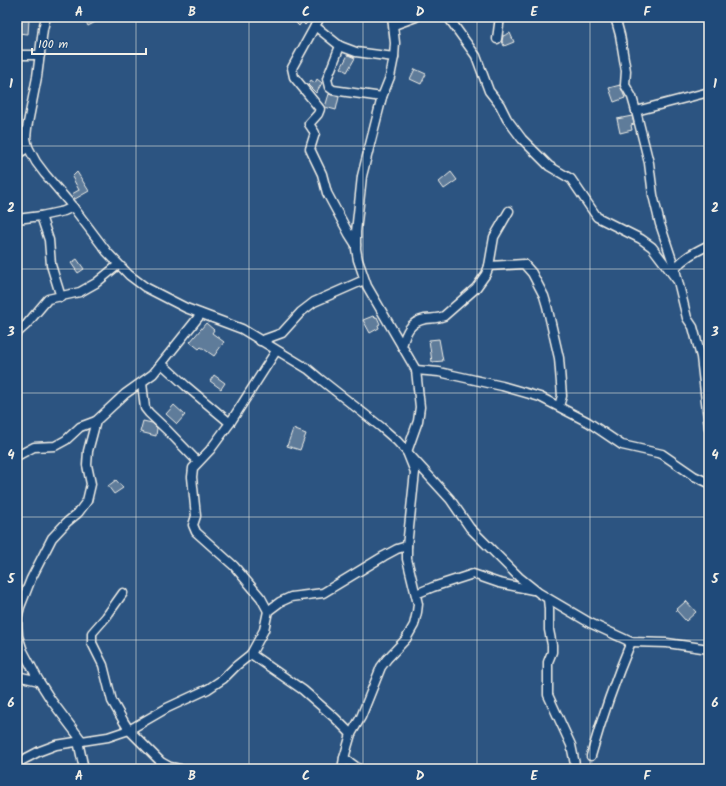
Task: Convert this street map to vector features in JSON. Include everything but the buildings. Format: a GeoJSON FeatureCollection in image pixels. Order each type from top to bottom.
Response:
{"type":"FeatureCollection","features":[{"type":"Feature","properties":{"kind":"street"},"geometry":{"type":"LineString","coordinates":[[46,17],[37,77],[27,128],[26,138],[28,147],[36,162],[118,265],[145,287],[201,314],[242,329],[308,369],[381,427],[407,452],[450,499],[470,528],[519,577],[548,599],[631,642],[667,643],[709,649]]}},
{"type":"Feature","properties":{"kind":"street"},"geometry":{"type":"LineString","coordinates":[[320,17],[292,68],[294,77],[320,110],[309,124],[315,133],[310,149],[322,174],[327,192],[356,245]]}},
{"type":"Feature","properties":{"kind":"street"},"geometry":{"type":"LineString","coordinates":[[342,769],[351,734],[361,717],[381,668],[387,659],[406,639],[414,625],[418,608],[407,559],[415,472],[407,452],[418,421],[420,407],[416,370],[364,280],[358,260],[356,245],[357,218],[362,176],[382,97],[390,77],[394,57],[393,21],[416,17]]}},
{"type":"Feature","properties":{"kind":"street"},"geometry":{"type":"LineString","coordinates":[[448,17],[476,56],[489,91],[522,139],[549,166],[571,180],[597,217],[641,239],[652,247],[677,280]]}},
{"type":"Feature","properties":{"kind":"street"},"geometry":{"type":"LineString","coordinates":[[497,39],[500,17]]}},
{"type":"Feature","properties":{"kind":"street"},"geometry":{"type":"LineString","coordinates":[[615,17],[617,29],[620,35],[626,71],[625,85],[632,97],[636,110],[649,163],[653,195],[660,224],[672,258],[687,318],[692,327],[699,348],[709,428]]}},
{"type":"Feature","properties":{"kind":"street"},"geometry":{"type":"LineString","coordinates":[[315,26],[340,46],[356,52],[394,57]]}},
{"type":"Feature","properties":{"kind":"street"},"geometry":{"type":"LineString","coordinates":[[340,46],[327,80],[329,87],[333,90],[382,97]]}},
{"type":"Feature","properties":{"kind":"street"},"geometry":{"type":"LineString","coordinates":[[17,55],[40,55]]}},
{"type":"Feature","properties":{"kind":"street"},"geometry":{"type":"LineString","coordinates":[[636,110],[709,92]]}},
{"type":"Feature","properties":{"kind":"street"},"geometry":{"type":"LineString","coordinates":[[17,155],[28,147]]}},
{"type":"Feature","properties":{"kind":"street"},"geometry":{"type":"LineString","coordinates":[[17,219],[41,216],[64,211],[73,207]]}},
{"type":"Feature","properties":{"kind":"street"},"geometry":{"type":"LineString","coordinates":[[402,346],[408,328],[414,323],[438,319],[444,316],[476,288],[486,274],[494,238],[509,211]]}},
{"type":"Feature","properties":{"kind":"street"},"geometry":{"type":"LineString","coordinates":[[41,216],[49,240],[51,265],[61,297]]}},
{"type":"Feature","properties":{"kind":"street"},"geometry":{"type":"LineString","coordinates":[[675,269],[681,261],[690,254],[709,245]]}},
{"type":"Feature","properties":{"kind":"street"},"geometry":{"type":"LineString","coordinates":[[489,266],[524,264],[532,273],[544,296],[559,358],[562,396],[559,406]]}},
{"type":"Feature","properties":{"kind":"street"},"geometry":{"type":"LineString","coordinates":[[17,333],[48,300],[80,292],[96,283],[118,265]]}},
{"type":"Feature","properties":{"kind":"street"},"geometry":{"type":"LineString","coordinates":[[260,341],[282,332],[301,312],[314,302],[364,280]]}},
{"type":"Feature","properties":{"kind":"street"},"geometry":{"type":"LineString","coordinates":[[17,456],[34,447],[55,446],[66,440],[80,428],[96,421],[125,394],[153,374],[201,314]]}},
{"type":"Feature","properties":{"kind":"street"},"geometry":{"type":"LineString","coordinates":[[17,763],[40,751],[56,745],[108,737],[129,730],[167,708],[208,689],[223,679],[251,654],[264,630],[268,611],[261,598],[234,566],[196,532],[193,525],[196,516],[192,477],[193,468],[210,450],[230,423],[276,351]]}},
{"type":"Feature","properties":{"kind":"street"},"geometry":{"type":"LineString","coordinates":[[162,364],[230,423]]}},
{"type":"Feature","properties":{"kind":"street"},"geometry":{"type":"LineString","coordinates":[[416,370],[439,372],[502,386],[540,397],[588,422],[622,445],[662,454],[694,476],[709,484]]}},
{"type":"Feature","properties":{"kind":"street"},"geometry":{"type":"LineString","coordinates":[[142,383],[145,408],[198,462]]}},
{"type":"Feature","properties":{"kind":"street"},"geometry":{"type":"LineString","coordinates":[[84,769],[80,741],[51,700],[23,651],[18,636],[17,619],[31,579],[52,538],[78,513],[88,500],[91,484],[87,465],[88,451],[96,421]]}},
{"type":"Feature","properties":{"kind":"street"},"geometry":{"type":"LineString","coordinates":[[268,611],[280,602],[291,597],[323,593],[384,556],[397,549],[407,546]]}},
{"type":"Feature","properties":{"kind":"street"},"geometry":{"type":"LineString","coordinates":[[416,594],[473,574],[499,583],[535,590]]}},
{"type":"Feature","properties":{"kind":"street"},"geometry":{"type":"LineString","coordinates":[[123,593],[106,617],[92,633],[92,643],[103,665],[112,701],[129,730],[161,762],[169,768],[180,769]]}},
{"type":"Feature","properties":{"kind":"street"},"geometry":{"type":"LineString","coordinates":[[548,599],[549,630],[552,645],[552,652],[548,662],[548,695],[571,746],[576,769]]}},
{"type":"Feature","properties":{"kind":"street"},"geometry":{"type":"LineString","coordinates":[[591,756],[602,716],[631,642]]}},
{"type":"Feature","properties":{"kind":"street"},"geometry":{"type":"LineString","coordinates":[[251,654],[303,690],[351,734]]}},
{"type":"Feature","properties":{"kind":"street"},"geometry":{"type":"LineString","coordinates":[[17,676],[39,681]]}},
{"type":"Feature","properties":{"kind":"street"},"geometry":{"type":"LineString","coordinates":[[344,758],[359,769]]}}]}
